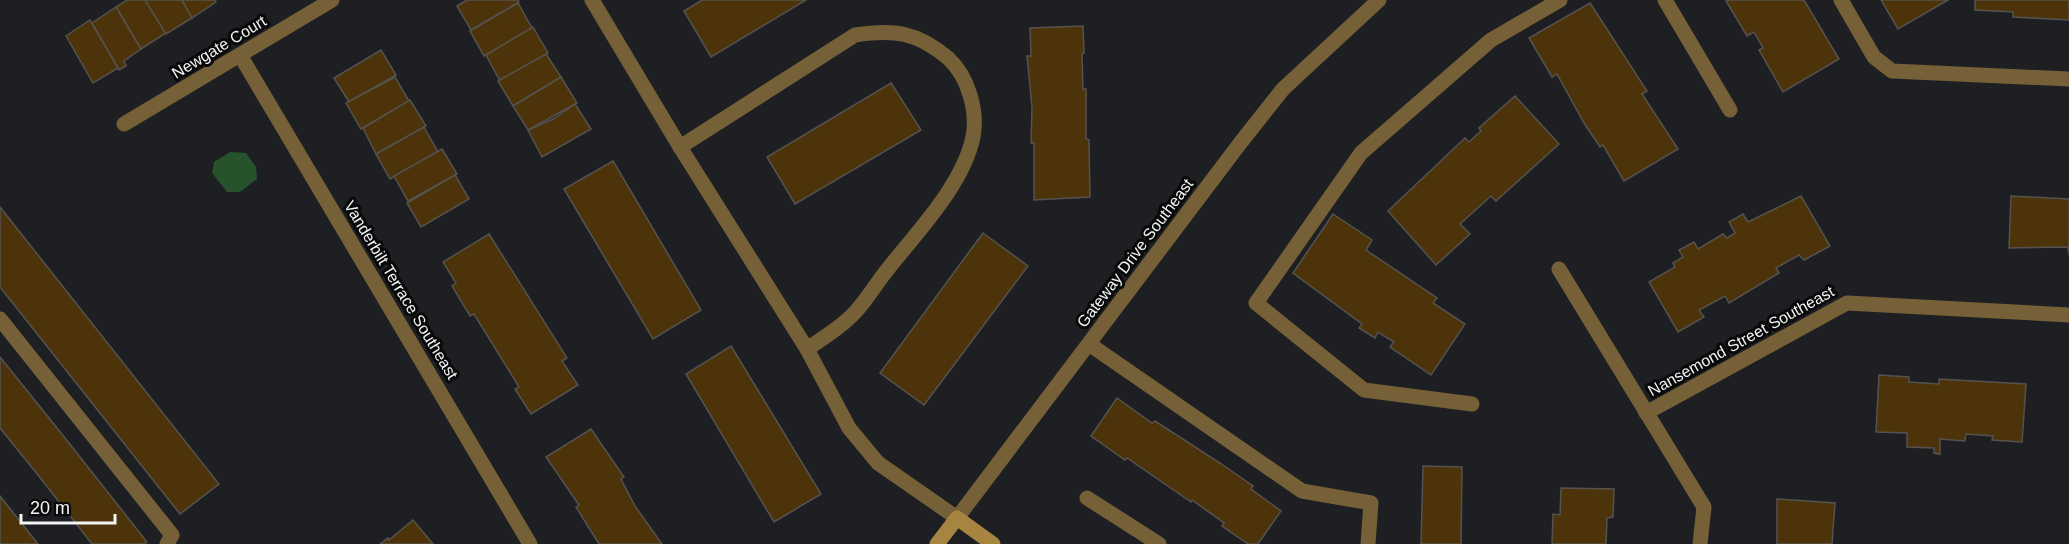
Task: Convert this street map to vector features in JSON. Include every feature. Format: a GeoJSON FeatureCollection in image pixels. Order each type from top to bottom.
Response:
{"type":"FeatureCollection","features":[{"type":"Feature","properties":{"kind":"street","name":"Newgate Court"},"geometry":{"type":"LineString","coordinates":[[124,124],[332,0]]}},
{"type":"Feature","properties":{"kind":"street"},"geometry":{"type":"LineString","coordinates":[[592,0],[680,147],[807,349],[849,428],[878,463],[993,544]]}},
{"type":"Feature","properties":{"kind":"street","name":"Gateway Drive Southeast"},"geometry":{"type":"LineString","coordinates":[[937,544],[1240,142],[1283,89],[1379,0]]}},
{"type":"Feature","properties":{"kind":"street"},"geometry":{"type":"LineString","coordinates":[[1472,404],[1364,390],[1256,303],[1361,153],[1491,40],[1560,0]]}},
{"type":"Feature","properties":{"kind":"street"},"geometry":{"type":"LineString","coordinates":[[1665,0],[1730,110]]}},
{"type":"Feature","properties":{"kind":"street"},"geometry":{"type":"LineString","coordinates":[[1841,0],[1874,57],[1892,71],[2069,79]]}},
{"type":"Feature","properties":{"kind":"street"},"geometry":{"type":"LineString","coordinates":[[680,147],[855,36],[882,31],[908,34],[932,45],[951,61],[965,82],[974,111],[973,137],[955,181],[849,319],[807,349]]}},
{"type":"Feature","properties":{"kind":"street","name":"Vanderbilt Terrace Southeast"},"geometry":{"type":"LineString","coordinates":[[240,55],[530,544]]}},
{"type":"Feature","properties":{"kind":"street","name":"Nansemond Street Southeast"},"geometry":{"type":"LineString","coordinates":[[1559,269],[1704,507],[1700,544]]}},
{"type":"Feature","properties":{"kind":"street","name":"Nansemond Street Southeast"},"geometry":{"type":"LineString","coordinates":[[1646,413],[1847,303],[2069,315]]}},
{"type":"Feature","properties":{"kind":"street"},"geometry":{"type":"LineString","coordinates":[[0,319],[172,534],[167,544]]}},
{"type":"Feature","properties":{"kind":"street"},"geometry":{"type":"LineString","coordinates":[[1089,344],[1302,491],[1371,503],[1368,544]]}},
{"type":"Feature","properties":{"kind":"street"},"geometry":{"type":"LineString","coordinates":[[1087,498],[1159,544]]}},
{"type":"Feature","properties":{"kind":"green space"},"geometry":{"type":"Polygon","coordinates":[[[230,152],[246,153],[256,167],[257,179],[240,192],[227,192],[212,173],[214,162],[230,152]]]}},
{"type":"Feature","properties":{"kind":"building"},"geometry":{"type":"Polygon","coordinates":[[[127,0],[145,0],[166,33],[141,49],[116,7],[127,0]]]}},
{"type":"Feature","properties":{"kind":"building"},"geometry":{"type":"Polygon","coordinates":[[[145,0],[182,0],[192,18],[166,34],[145,0]]]}},
{"type":"Feature","properties":{"kind":"building"},"geometry":{"type":"Polygon","coordinates":[[[182,0],[215,0],[216,2],[192,18],[182,0]]]}},
{"type":"Feature","properties":{"kind":"building"},"geometry":{"type":"Polygon","coordinates":[[[467,0],[518,0],[519,2],[471,30],[457,6],[467,0]]]}},
{"type":"Feature","properties":{"kind":"building"},"geometry":{"type":"Polygon","coordinates":[[[702,0],[806,0],[711,57],[684,11],[702,0]]]}},
{"type":"Feature","properties":{"kind":"building"},"geometry":{"type":"Polygon","coordinates":[[[1804,0],[1839,59],[1783,92],[1759,50],[1763,48],[1754,32],[1747,36],[1726,1],[1804,0]]]}},
{"type":"Feature","properties":{"kind":"building"},"geometry":{"type":"Polygon","coordinates":[[[1881,0],[1948,0],[1898,29],[1881,0]]]}},
{"type":"Feature","properties":{"kind":"building"},"geometry":{"type":"Polygon","coordinates":[[[1975,0],[2069,0],[2069,20],[2013,17],[2013,12],[1975,10],[1975,0]]]}},
{"type":"Feature","properties":{"kind":"building"},"geometry":{"type":"Polygon","coordinates":[[[518,3],[532,28],[484,56],[470,31],[518,3]]]}},
{"type":"Feature","properties":{"kind":"building"},"geometry":{"type":"Polygon","coordinates":[[[1590,3],[1647,91],[1642,94],[1678,149],[1624,181],[1603,145],[1600,147],[1584,123],[1557,74],[1552,77],[1529,38],[1590,3]]]}},
{"type":"Feature","properties":{"kind":"building"},"geometry":{"type":"Polygon","coordinates":[[[116,7],[141,49],[124,61],[126,66],[119,70],[92,23],[116,7]]]}},
{"type":"Feature","properties":{"kind":"building"},"geometry":{"type":"Polygon","coordinates":[[[90,20],[118,68],[93,83],[66,36],[90,20]]]}},
{"type":"Feature","properties":{"kind":"building"},"geometry":{"type":"Polygon","coordinates":[[[1083,26],[1083,89],[1086,89],[1086,139],[1089,140],[1090,197],[1034,200],[1034,143],[1031,143],[1032,107],[1027,56],[1031,56],[1030,28],[1083,26]]]}},
{"type":"Feature","properties":{"kind":"building"},"geometry":{"type":"Polygon","coordinates":[[[533,27],[548,53],[500,81],[486,55],[533,27]]]}},
{"type":"Feature","properties":{"kind":"building"},"geometry":{"type":"Polygon","coordinates":[[[381,50],[396,75],[349,102],[334,78],[381,50]]]}},
{"type":"Feature","properties":{"kind":"building"},"geometry":{"type":"Polygon","coordinates":[[[546,54],[561,77],[513,106],[498,81],[546,54]]]}},
{"type":"Feature","properties":{"kind":"building"},"geometry":{"type":"Polygon","coordinates":[[[395,77],[409,101],[361,129],[346,103],[395,77]]]}},
{"type":"Feature","properties":{"kind":"building"},"geometry":{"type":"Polygon","coordinates":[[[561,77],[577,103],[528,130],[513,106],[561,77]]]}},
{"type":"Feature","properties":{"kind":"building"},"geometry":{"type":"Polygon","coordinates":[[[891,83],[921,130],[795,204],[767,157],[891,83]]]}},
{"type":"Feature","properties":{"kind":"building"},"geometry":{"type":"Polygon","coordinates":[[[1515,96],[1559,144],[1496,201],[1491,196],[1460,224],[1470,234],[1436,265],[1388,211],[1465,138],[1469,142],[1481,131],[1479,128],[1515,96]]]}},
{"type":"Feature","properties":{"kind":"building"},"geometry":{"type":"Polygon","coordinates":[[[410,100],[426,126],[376,154],[363,128],[410,100]]]}},
{"type":"Feature","properties":{"kind":"building"},"geometry":{"type":"Polygon","coordinates":[[[575,104],[591,129],[542,157],[528,130],[553,119],[575,104]]]}},
{"type":"Feature","properties":{"kind":"building"},"geometry":{"type":"Polygon","coordinates":[[[424,127],[438,152],[390,179],[376,154],[424,127]]]}},
{"type":"Feature","properties":{"kind":"building"},"geometry":{"type":"Polygon","coordinates":[[[442,149],[457,174],[408,201],[394,176],[442,149]]]}},
{"type":"Feature","properties":{"kind":"building"},"geometry":{"type":"Polygon","coordinates":[[[613,161],[701,310],[653,339],[564,189],[613,161]]]}},
{"type":"Feature","properties":{"kind":"building"},"geometry":{"type":"Polygon","coordinates":[[[455,175],[469,199],[421,227],[407,203],[455,175]]]}},
{"type":"Feature","properties":{"kind":"building"},"geometry":{"type":"Polygon","coordinates":[[[1801,196],[1830,246],[1804,260],[1799,255],[1776,268],[1779,273],[1729,303],[1725,296],[1699,310],[1704,317],[1678,332],[1649,282],[1675,267],[1673,263],[1683,257],[1679,250],[1694,242],[1698,249],[1723,234],[1727,238],[1735,233],[1729,222],[1743,214],[1748,222],[1801,196]]]}},
{"type":"Feature","properties":{"kind":"building"},"geometry":{"type":"Polygon","coordinates":[[[2011,196],[2069,199],[2069,255],[2068,247],[2009,248],[2011,196]]]}},
{"type":"Feature","properties":{"kind":"building"},"geometry":{"type":"Polygon","coordinates":[[[0,207],[219,484],[180,514],[0,287],[0,207]]]}},
{"type":"Feature","properties":{"kind":"building"},"geometry":{"type":"Polygon","coordinates":[[[1333,214],[1372,240],[1366,250],[1437,298],[1433,303],[1465,324],[1431,375],[1390,347],[1394,342],[1378,332],[1375,338],[1359,328],[1362,324],[1293,273],[1333,214]]]}},
{"type":"Feature","properties":{"kind":"building"},"geometry":{"type":"Polygon","coordinates":[[[983,233],[1028,266],[924,405],[880,373],[983,233]]]}},
{"type":"Feature","properties":{"kind":"building"},"geometry":{"type":"Polygon","coordinates":[[[489,234],[567,358],[562,361],[578,385],[531,414],[515,389],[519,387],[474,314],[470,316],[452,286],[456,283],[443,262],[489,234]]]}},
{"type":"Feature","properties":{"kind":"building"},"geometry":{"type":"Polygon","coordinates":[[[731,346],[821,494],[774,522],[686,374],[731,346]]]}},
{"type":"Feature","properties":{"kind":"building"},"geometry":{"type":"Polygon","coordinates":[[[0,357],[147,542],[144,544],[92,544],[0,428],[0,357]]]}},
{"type":"Feature","properties":{"kind":"building"},"geometry":{"type":"Polygon","coordinates":[[[1879,375],[1909,377],[1909,382],[1939,384],[1939,379],[2026,384],[2022,442],[1992,440],[1993,436],[1966,434],[1965,441],[1940,439],[1940,454],[1934,453],[1934,448],[1907,447],[1907,433],[1876,432],[1879,375]]]}},
{"type":"Feature","properties":{"kind":"building"},"geometry":{"type":"Polygon","coordinates":[[[1117,398],[1152,423],[1155,421],[1220,463],[1253,486],[1251,489],[1281,511],[1258,544],[1248,544],[1222,526],[1224,523],[1192,500],[1191,502],[1091,436],[1117,398]]]}},
{"type":"Feature","properties":{"kind":"building"},"geometry":{"type":"Polygon","coordinates":[[[591,429],[624,477],[621,479],[635,506],[662,544],[599,544],[576,507],[579,505],[546,457],[591,429]]]}},
{"type":"Feature","properties":{"kind":"building"},"geometry":{"type":"Polygon","coordinates":[[[1423,466],[1462,467],[1461,544],[1421,544],[1423,466]]]}},
{"type":"Feature","properties":{"kind":"building"},"geometry":{"type":"Polygon","coordinates":[[[1561,488],[1614,489],[1613,517],[1607,518],[1606,544],[1552,544],[1553,514],[1560,515],[1561,488]]]}},
{"type":"Feature","properties":{"kind":"building"},"geometry":{"type":"Polygon","coordinates":[[[0,496],[11,510],[38,544],[0,544],[0,496]]]}},
{"type":"Feature","properties":{"kind":"building"},"geometry":{"type":"Polygon","coordinates":[[[1777,499],[1835,503],[1832,544],[1777,544],[1777,499]]]}},
{"type":"Feature","properties":{"kind":"building"},"geometry":{"type":"Polygon","coordinates":[[[413,520],[433,544],[380,544],[388,538],[389,540],[413,520]]]}}]}
